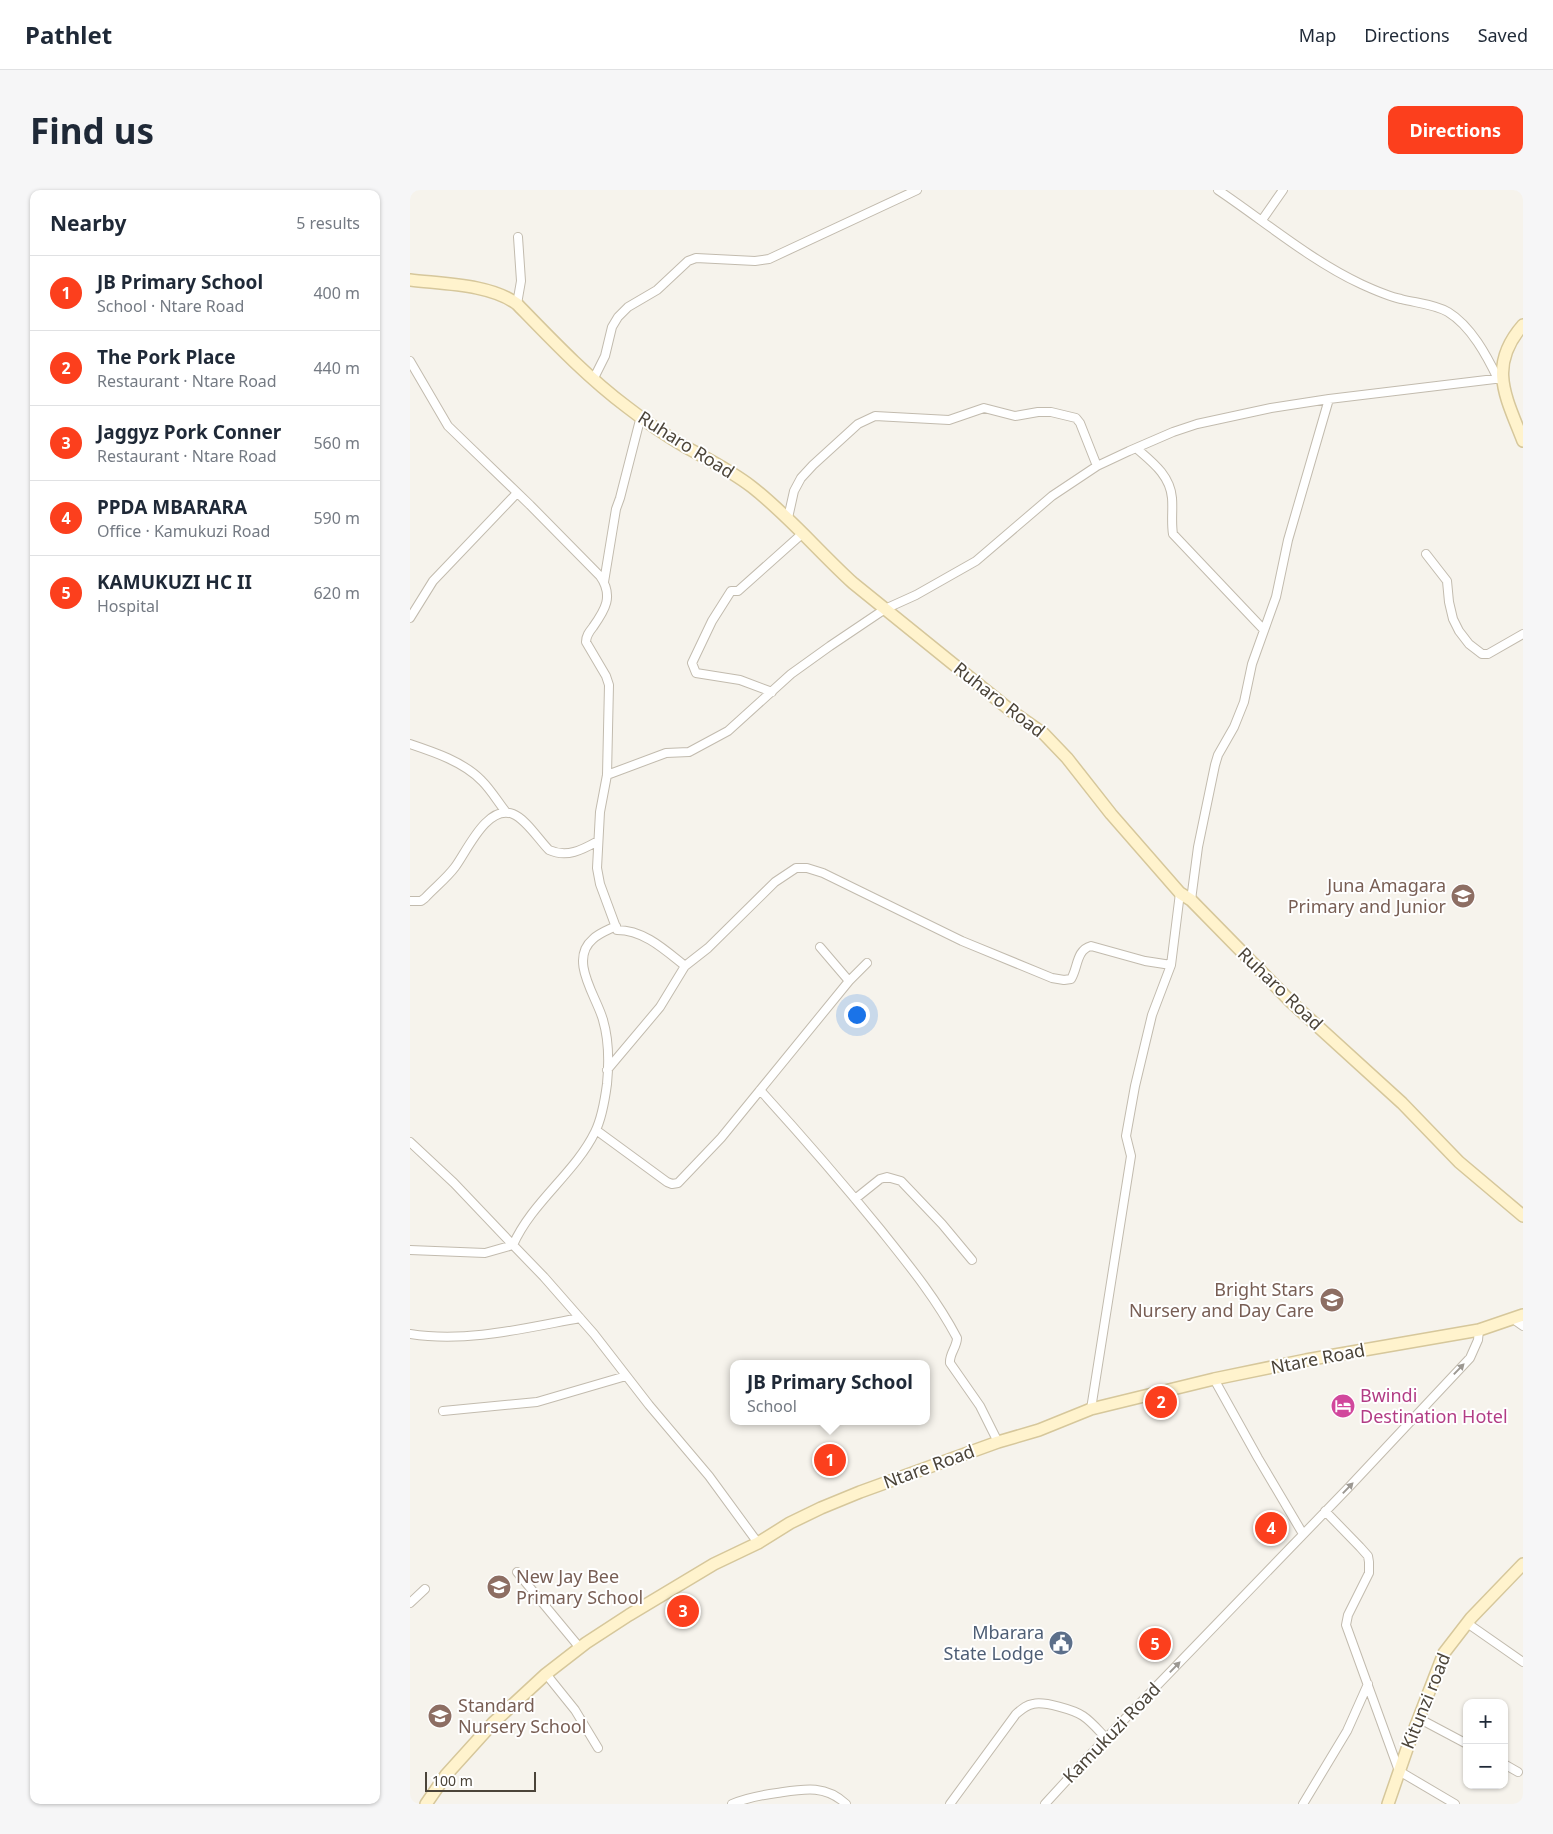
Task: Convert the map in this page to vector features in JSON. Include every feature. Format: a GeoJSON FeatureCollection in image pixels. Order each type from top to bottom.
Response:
{"type":"FeatureCollection","features":[{"type":"Feature","properties":{"kind":"street"},"geometry":{"type":"LineString","coordinates":[[593,380],[606,356],[612,327],[618,317],[628,307],[657,290],[688,261],[696,258],[755,261],[769,259],[917,190]]}},
{"type":"Feature","properties":{"kind":"street"},"geometry":{"type":"LineString","coordinates":[[1218,190],[1344,276],[1378,292],[1402,300],[1431,305],[1448,312],[1470,332],[1501,379]]}},
{"type":"Feature","properties":{"kind":"street"},"geometry":{"type":"LineString","coordinates":[[1262,220],[1283,190]]}},
{"type":"Feature","properties":{"kind":"street"},"geometry":{"type":"LineString","coordinates":[[517,304],[522,281],[518,237]]}},
{"type":"Feature","properties":{"kind":"street","name":"Ruharo Road"},"geometry":{"type":"LineString","coordinates":[[410,280],[483,289],[501,294],[517,304],[593,380],[682,445],[734,473],[788,518],[853,583],[1010,710],[1044,734],[1180,893],[1191,900],[1291,1002],[1402,1103],[1459,1162],[1523,1216]]}},
{"type":"Feature","properties":{"kind":"street"},"geometry":{"type":"LineString","coordinates":[[1523,325],[1507,347],[1503,359],[1501,379],[1506,398],[1523,441]]}},
{"type":"Feature","properties":{"kind":"street"},"geometry":{"type":"LineString","coordinates":[[410,361],[445,422],[517,492],[604,582],[608,589],[608,599],[602,614],[586,637],[586,642],[609,684],[607,775],[600,812],[598,877],[617,930],[625,930],[653,942],[685,966]]}},
{"type":"Feature","properties":{"kind":"street"},"geometry":{"type":"LineString","coordinates":[[607,775],[666,753],[689,752],[728,731],[791,674],[830,646],[885,609],[904,601],[976,561],[1052,496],[1097,466],[1136,448],[1197,424],[1271,408],[1330,399],[1501,379]]}},
{"type":"Feature","properties":{"kind":"street"},"geometry":{"type":"LineString","coordinates":[[1191,900],[1198,847],[1215,765],[1244,702],[1252,664],[1276,597],[1288,540],[1330,399]]}},
{"type":"Feature","properties":{"kind":"street"},"geometry":{"type":"LineString","coordinates":[[788,518],[794,491],[801,478],[858,424],[875,416],[950,420],[984,408],[1015,416],[1051,412],[1076,418],[1080,423],[1097,466]]}},
{"type":"Feature","properties":{"kind":"street"},"geometry":{"type":"LineString","coordinates":[[604,582],[616,509],[641,416]]}},
{"type":"Feature","properties":{"kind":"street"},"geometry":{"type":"LineString","coordinates":[[1136,448],[1161,470],[1167,481],[1172,496],[1173,534],[1264,630]]}},
{"type":"Feature","properties":{"kind":"street"},"geometry":{"type":"LineString","coordinates":[[410,618],[433,581],[517,492]]}},
{"type":"Feature","properties":{"kind":"street"},"geometry":{"type":"LineString","coordinates":[[772,692],[740,680],[696,673],[692,663],[712,621],[731,591],[738,591],[803,533]]}},
{"type":"Feature","properties":{"kind":"street"},"geometry":{"type":"LineString","coordinates":[[1426,554],[1447,581],[1453,618],[1459,631],[1469,644],[1482,654],[1496,650],[1523,634]]}},
{"type":"Feature","properties":{"kind":"street"},"geometry":{"type":"LineString","coordinates":[[410,744],[450,760],[474,774],[483,782],[506,812],[519,817],[549,850],[564,854],[574,852],[598,841]]}},
{"type":"Feature","properties":{"kind":"street"},"geometry":{"type":"LineString","coordinates":[[410,901],[421,901],[454,868],[477,833],[495,815],[506,812]]}},
{"type":"Feature","properties":{"kind":"street"},"geometry":{"type":"LineString","coordinates":[[607,1070],[660,1007],[685,966],[708,948],[774,882],[796,868],[807,868],[823,873],[962,941],[1052,978],[1071,979],[1078,958],[1083,951],[1092,946],[1145,961],[1172,964]]}},
{"type":"Feature","properties":{"kind":"street"},"geometry":{"type":"LineString","coordinates":[[1091,1409],[1131,1156],[1126,1136],[1135,1086],[1152,1015],[1172,964],[1180,893]]}},
{"type":"Feature","properties":{"kind":"street"},"geometry":{"type":"LineString","coordinates":[[410,1250],[485,1253],[513,1245],[527,1221],[585,1148],[596,1130],[603,1105],[607,1070],[607,1036],[603,1018],[584,974],[584,954],[592,940],[616,926]]}},
{"type":"Feature","properties":{"kind":"street"},"geometry":{"type":"LineString","coordinates":[[820,947],[850,981]]}},
{"type":"Feature","properties":{"kind":"street"},"geometry":{"type":"LineString","coordinates":[[596,1130],[667,1182],[672,1184],[678,1183],[721,1138],[850,981],[867,964]]}},
{"type":"Feature","properties":{"kind":"street"},"geometry":{"type":"LineString","coordinates":[[760,1090],[823,1159],[927,1289],[957,1338],[957,1344],[949,1358],[950,1363],[980,1406],[998,1442]]}},
{"type":"Feature","properties":{"kind":"street"},"geometry":{"type":"LineString","coordinates":[[410,1142],[454,1183],[538,1270],[580,1318],[709,1476],[758,1543]]}},
{"type":"Feature","properties":{"kind":"street"},"geometry":{"type":"LineString","coordinates":[[855,1199],[880,1179],[887,1177],[900,1181],[942,1224],[972,1260]]}},
{"type":"Feature","properties":{"kind":"street"},"geometry":{"type":"LineString","coordinates":[[1518,1317],[1523,1326]]}},
{"type":"Feature","properties":{"kind":"street","name":"Ntare Road"},"geometry":{"type":"LineString","coordinates":[[426,1804],[446,1775],[471,1746],[520,1697],[580,1648],[629,1615],[714,1564],[758,1543],[790,1523],[821,1508],[998,1442],[1039,1430],[1091,1409],[1306,1360],[1479,1330],[1518,1317]]}},
{"type":"Feature","properties":{"kind":"street"},"geometry":{"type":"LineString","coordinates":[[410,1334],[444,1336],[485,1334],[580,1318]]}},
{"type":"Feature","properties":{"kind":"street","name":"Kamukuzi Road"},"geometry":{"type":"LineString","coordinates":[[1044,1804],[1304,1534],[1470,1358],[1478,1340],[1479,1330]]}},
{"type":"Feature","properties":{"kind":"street"},"geometry":{"type":"LineString","coordinates":[[443,1411],[537,1402],[626,1376]]}},
{"type":"Feature","properties":{"kind":"street"},"geometry":{"type":"LineString","coordinates":[[1214,1380],[1304,1534]]}},
{"type":"Feature","properties":{"kind":"street"},"geometry":{"type":"LineString","coordinates":[[1325,1511],[1368,1556],[1369,1573],[1348,1615],[1346,1624],[1398,1770],[1455,1804]]}},
{"type":"Feature","properties":{"kind":"street","name":"Kitunzi road"},"geometry":{"type":"LineString","coordinates":[[1388,1804],[1398,1770],[1444,1653],[1467,1623],[1523,1564]]}},
{"type":"Feature","properties":{"kind":"street"},"geometry":{"type":"LineString","coordinates":[[517,1572],[580,1648]]}},
{"type":"Feature","properties":{"kind":"street"},"geometry":{"type":"LineString","coordinates":[[410,1603],[425,1589]]}},
{"type":"Feature","properties":{"kind":"street"},"geometry":{"type":"LineString","coordinates":[[1467,1623],[1523,1662]]}},
{"type":"Feature","properties":{"kind":"street"},"geometry":{"type":"LineString","coordinates":[[546,1674],[575,1710],[598,1748]]}},
{"type":"Feature","properties":{"kind":"street"},"geometry":{"type":"LineString","coordinates":[[1303,1804],[1347,1730],[1368,1684]]}},
{"type":"Feature","properties":{"kind":"street"},"geometry":{"type":"LineString","coordinates":[[950,1804],[1016,1714],[1025,1706],[1035,1703],[1076,1712],[1085,1717],[1106,1738]]}},
{"type":"Feature","properties":{"kind":"street"},"geometry":{"type":"LineString","coordinates":[[1418,1718],[1463,1742]]}},
{"type":"Feature","properties":{"kind":"street"},"geometry":{"type":"LineString","coordinates":[[1508,1766],[1518,1772]]}},
{"type":"Feature","properties":{"kind":"street"},"geometry":{"type":"LineString","coordinates":[[732,1804],[758,1796],[806,1788],[838,1796],[846,1804]]}},
{"type":"Feature","properties":{"kind":"place","name":"Juna Amagara Primary and Junior"},"geometry":{"type":"Point","coordinates":[1463,896]}},
{"type":"Feature","properties":{"kind":"place","name":"Bright Stars Nursery and Day Care"},"geometry":{"type":"Point","coordinates":[1332,1300]}},
{"type":"Feature","properties":{"kind":"place","name":"The Pork Place"},"geometry":{"type":"Point","coordinates":[1161,1402]}},
{"type":"Feature","properties":{"kind":"place","name":"Bwindi Destination Hotel"},"geometry":{"type":"Point","coordinates":[1343,1406]}},
{"type":"Feature","properties":{"kind":"place","name":"JB Primary School"},"geometry":{"type":"Point","coordinates":[830,1460]}},
{"type":"Feature","properties":{"kind":"place","name":"PPDA MBARARA"},"geometry":{"type":"Point","coordinates":[1271,1528]}},
{"type":"Feature","properties":{"kind":"place","name":"New Jay Bee Primary School"},"geometry":{"type":"Point","coordinates":[499,1587]}},
{"type":"Feature","properties":{"kind":"place","name":"Jaggyz Pork Conner"},"geometry":{"type":"Point","coordinates":[683,1611]}},
{"type":"Feature","properties":{"kind":"place","name":"Mbarara State Lodge"},"geometry":{"type":"Point","coordinates":[1061,1643]}},
{"type":"Feature","properties":{"kind":"place","name":"KAMUKUZI HC II"},"geometry":{"type":"Point","coordinates":[1155,1644]}},
{"type":"Feature","properties":{"kind":"place","name":"Standard Nursery School"},"geometry":{"type":"Point","coordinates":[440,1716]}}]}
